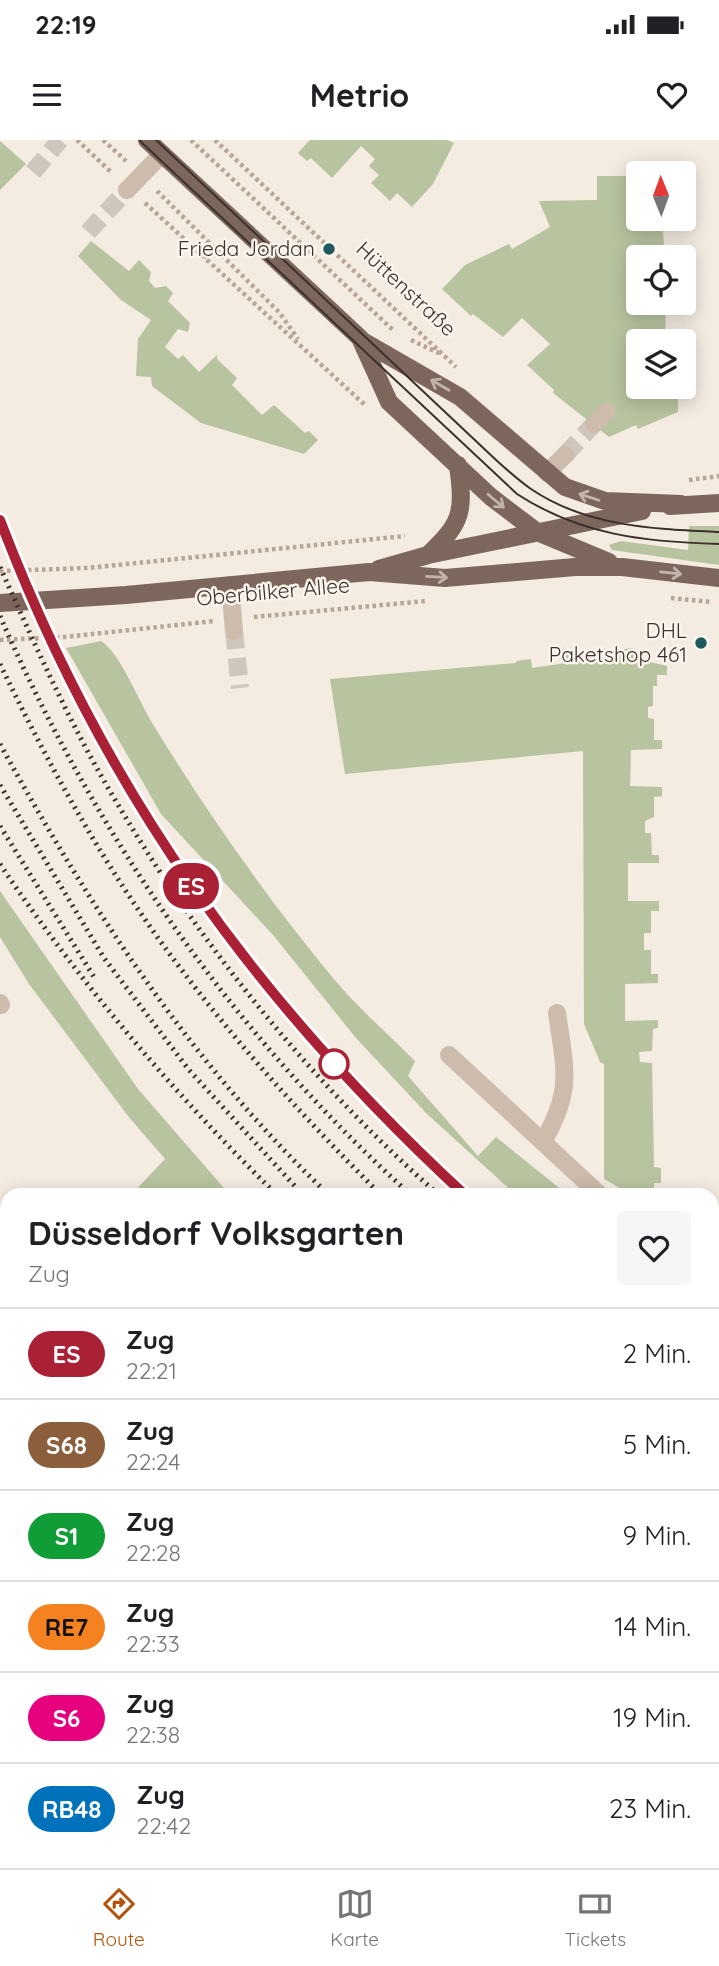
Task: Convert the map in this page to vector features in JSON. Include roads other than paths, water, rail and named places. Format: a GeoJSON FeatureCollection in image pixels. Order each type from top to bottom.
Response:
{"type":"FeatureCollection","features":[{"type":"Feature","properties":{"kind":"main road"},"geometry":{"type":"LineString","coordinates":[[147,140],[361,340],[460,397],[565,487],[588,498],[681,504]]}},
{"type":"Feature","properties":{"kind":"main road"},"geometry":{"type":"LineString","coordinates":[[361,340],[389,402],[491,497],[537,532],[622,567]]}},
{"type":"Feature","properties":{"kind":"main road"},"geometry":{"type":"LineString","coordinates":[[428,555],[459,520],[463,499],[458,465]]}},
{"type":"Feature","properties":{"kind":"main road","name":"Oberbilker Allee"},"geometry":{"type":"LineString","coordinates":[[369,572],[428,555],[537,532],[681,504],[719,503]]}},
{"type":"Feature","properties":{"kind":"main road","name":"Oberbilker Allee"},"geometry":{"type":"LineString","coordinates":[[0,603],[47,602],[369,572],[446,578],[575,567],[622,567],[719,578]]}},
{"type":"Feature","properties":{"kind":"lane"},"geometry":{"type":"LineString","coordinates":[[132,185],[162,154]]}},
{"type":"Feature","properties":{"kind":"lane"},"geometry":{"type":"LineString","coordinates":[[594,424],[607,411]]}},
{"type":"Feature","properties":{"kind":"lane"},"geometry":{"type":"LineString","coordinates":[[547,473],[565,455]]}},
{"type":"Feature","properties":{"kind":"lane"},"geometry":{"type":"LineString","coordinates":[[230,585],[234,625]]}},
{"type":"Feature","properties":{"kind":"lane"},"geometry":{"type":"LineString","coordinates":[[544,1140],[560,1112],[567,1082],[557,1013]]}},
{"type":"Feature","properties":{"kind":"lane"},"geometry":{"type":"LineString","coordinates":[[449,1055],[593,1188]]}},
{"type":"Feature","properties":{"kind":"tunnel"},"geometry":{"type":"LineString","coordinates":[[33,172],[60,140]]}},
{"type":"Feature","properties":{"kind":"tunnel"},"geometry":{"type":"LineString","coordinates":[[88,232],[127,190]]}},
{"type":"Feature","properties":{"kind":"tunnel"},"geometry":{"type":"LineString","coordinates":[[565,455],[594,424]]}},
{"type":"Feature","properties":{"kind":"tunnel"},"geometry":{"type":"LineString","coordinates":[[234,631],[240,688]]}},
{"type":"Feature","properties":{"kind":"tram line"},"geometry":{"type":"LineString","coordinates":[[139,140],[517,494],[565,519],[614,534],[665,541],[719,544]]}},
{"type":"Feature","properties":{"kind":"tram line"},"geometry":{"type":"LineString","coordinates":[[156,140],[497,461],[531,489],[552,502],[598,519],[646,527],[719,532]]}},
{"type":"Feature","properties":{"kind":"railway"},"geometry":{"type":"LineString","coordinates":[[0,520],[41,617],[86,711],[137,800],[192,885],[252,967],[318,1046],[389,1122],[458,1188]]}},
{"type":"Feature","properties":{"kind":"railway"},"geometry":{"type":"LineString","coordinates":[[0,567],[85,747],[170,887],[251,998],[295,1050],[341,1101],[431,1188]]}},
{"type":"Feature","properties":{"kind":"railway"},"geometry":{"type":"LineString","coordinates":[[0,616],[37,697],[79,776],[125,853],[175,928],[228,1000],[286,1068],[347,1134],[404,1188]]}},
{"type":"Feature","properties":{"kind":"railway"},"geometry":{"type":"LineString","coordinates":[[0,664],[83,821],[155,933],[252,1057],[374,1188]]}},
{"type":"Feature","properties":{"kind":"railway"},"geometry":{"type":"LineString","coordinates":[[0,744],[70,866],[147,983],[233,1093],[322,1188]]}},
{"type":"Feature","properties":{"kind":"railway"},"geometry":{"type":"LineString","coordinates":[[0,785],[104,958],[189,1070],[297,1188]]}},
{"type":"Feature","properties":{"kind":"railway"},"geometry":{"type":"LineString","coordinates":[[0,826],[94,977]]}},
{"type":"Feature","properties":{"kind":"railway"},"geometry":{"type":"LineString","coordinates":[[0,864],[63,952],[130,1037],[202,1118],[270,1188]]}},
{"type":"Feature","properties":{"kind":"train","name":"ES"},"geometry":{"type":"LineString","coordinates":[[0,520],[55,649],[113,762],[176,865],[247,964],[331,1062],[391,1125],[457,1188]]}},
{"type":"Feature","properties":{"kind":"place","name":"Frieda Jordan"},"geometry":{"type":"Point","coordinates":[329,249]}},
{"type":"Feature","properties":{"kind":"place","name":"DHL Paketshop 461"},"geometry":{"type":"Point","coordinates":[701,643]}}]}
